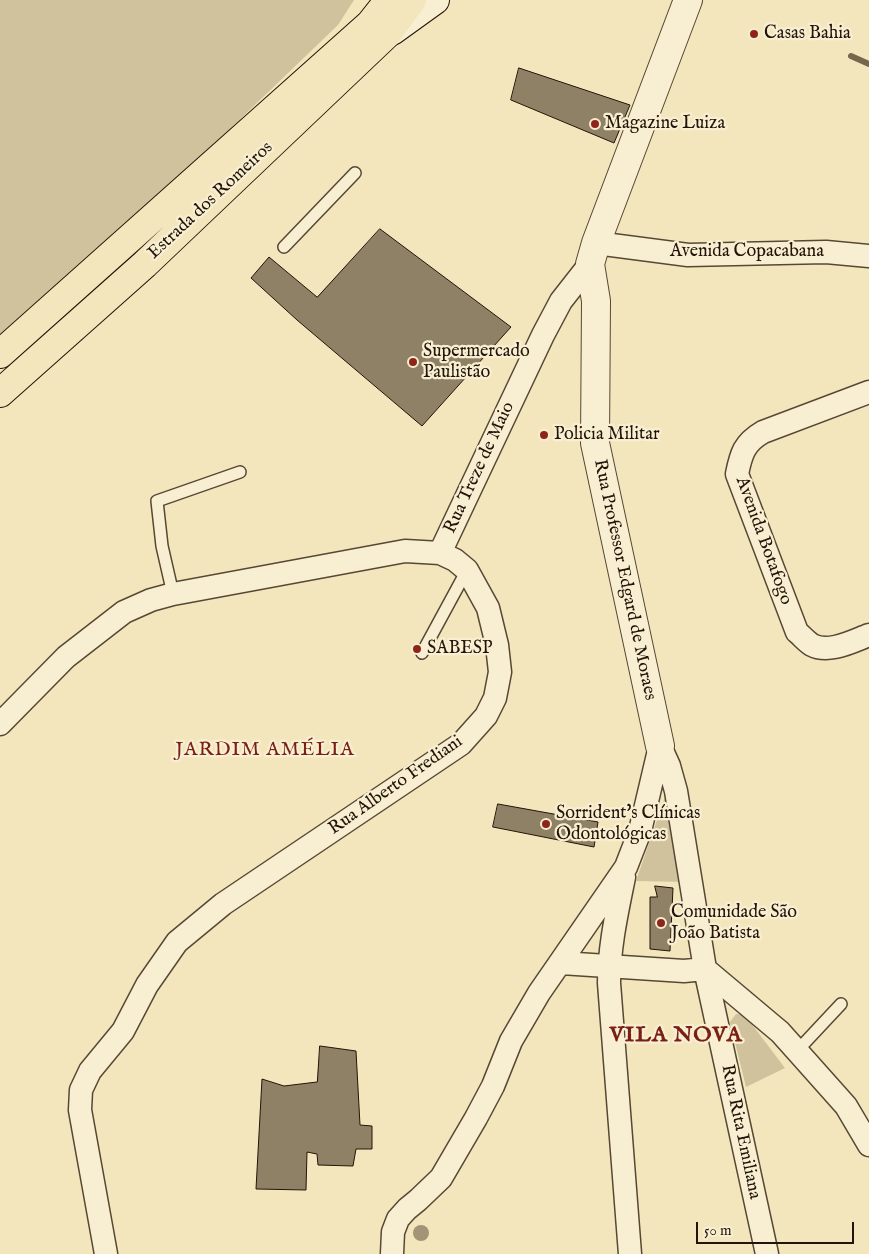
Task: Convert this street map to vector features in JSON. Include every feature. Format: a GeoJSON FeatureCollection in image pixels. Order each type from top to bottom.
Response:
{"type":"FeatureCollection","features":[{"type":"Feature","properties":{"kind":"main road","name":"Estrada dos Romeiros"},"geometry":{"type":"LineString","coordinates":[[0,354],[357,35],[373,0]]}},
{"type":"Feature","properties":{"kind":"main road"},"geometry":{"type":"LineString","coordinates":[[357,35],[370,24],[389,0]]}},
{"type":"Feature","properties":{"kind":"main road","name":"Estrada dos Romeiros"},"geometry":{"type":"LineString","coordinates":[[0,393],[145,264],[387,34],[412,0]]}},
{"type":"Feature","properties":{"kind":"street"},"geometry":{"type":"LineString","coordinates":[[387,34],[435,0]]}},
{"type":"Feature","properties":{"kind":"street","name":"Rua Treze de Maio"},"geometry":{"type":"LineString","coordinates":[[440,553],[543,335],[561,301],[593,254],[688,0]]}},
{"type":"Feature","properties":{"kind":"street","name":"Avenida Copacabana"},"geometry":{"type":"LineString","coordinates":[[593,254],[688,255],[826,252],[869,256]]}},
{"type":"Feature","properties":{"kind":"street","name":"Rua Professor Edgard de Moraes"},"geometry":{"type":"LineString","coordinates":[[593,254],[596,301],[595,444],[660,746]]}},
{"type":"Feature","properties":{"kind":"street","name":"Avenida Botafogo"},"geometry":{"type":"LineString","coordinates":[[869,392],[756,436],[750,440],[740,458],[737,474],[797,632],[812,645],[828,648],[869,635]]}},
{"type":"Feature","properties":{"kind":"street","name":"Rua Alberto Frediani"},"geometry":{"type":"LineString","coordinates":[[0,724],[66,657],[124,612],[150,600],[173,594],[405,551],[440,553],[455,560],[467,570],[488,608],[497,645],[500,672],[495,698],[486,716],[461,744],[223,904],[189,931],[177,942],[147,985],[123,1031],[90,1071],[81,1090],[80,1110],[106,1254]]}},
{"type":"Feature","properties":{"kind":"street"},"geometry":{"type":"LineString","coordinates":[[630,1254],[609,966],[613,931],[626,867],[640,831],[660,746]]}},
{"type":"Feature","properties":{"kind":"street","name":"Rua Rita Emiliana"},"geometry":{"type":"LineString","coordinates":[[660,746],[676,791],[705,969],[767,1254]]}},
{"type":"Feature","properties":{"kind":"street"},"geometry":{"type":"LineString","coordinates":[[392,1254],[393,1232],[398,1219],[406,1209],[442,1178],[493,1086],[511,1041],[539,993],[626,867]]}},
{"type":"Feature","properties":{"kind":"street"},"geometry":{"type":"LineString","coordinates":[[561,963],[684,971],[705,969],[780,1032],[846,1106],[869,1145]]}},
{"type":"Feature","properties":{"kind":"lane"},"geometry":{"type":"LineString","coordinates":[[284,247],[355,173]]}},
{"type":"Feature","properties":{"kind":"lane"},"geometry":{"type":"LineString","coordinates":[[173,594],[162,546],[157,501],[240,472]]}},
{"type":"Feature","properties":{"kind":"lane"},"geometry":{"type":"LineString","coordinates":[[422,653],[467,570]]}},
{"type":"Feature","properties":{"kind":"lane"},"geometry":{"type":"LineString","coordinates":[[797,1051],[841,1004]]}},
{"type":"Feature","properties":{"kind":"shaded area"},"geometry":{"type":"Polygon","coordinates":[[[0,0],[354,0],[338,25],[129,226],[0,335],[0,0]]]}},
{"type":"Feature","properties":{"kind":"shaded area"},"geometry":{"type":"Polygon","coordinates":[[[667,791],[683,882],[636,881],[667,791]]]}},
{"type":"Feature","properties":{"kind":"shaded area"},"geometry":{"type":"Polygon","coordinates":[[[736,1014],[744,1014],[785,1068],[746,1087],[730,1022],[736,1014]]]}},
{"type":"Feature","properties":{"kind":"building","name":"Magazine Luiza"},"geometry":{"type":"Polygon","coordinates":[[[519,68],[630,105],[614,143],[511,100],[519,68]]]}},
{"type":"Feature","properties":{"kind":"building","name":"Supermercado Paulistão"},"geometry":{"type":"Polygon","coordinates":[[[380,229],[511,327],[422,426],[297,320],[251,278],[269,257],[317,297],[380,229]]]}},
{"type":"Feature","properties":{"kind":"building","name":"Sorrident's Clínicas Odontológicas"},"geometry":{"type":"Polygon","coordinates":[[[498,804],[598,822],[594,847],[493,827],[498,804]]]}},
{"type":"Feature","properties":{"kind":"building","name":"Comunidade São João Batista"},"geometry":{"type":"Polygon","coordinates":[[[655,886],[673,888],[670,951],[650,949],[650,897],[657,897],[655,886]]]}},
{"type":"Feature","properties":{"kind":"building"},"geometry":{"type":"Polygon","coordinates":[[[320,1046],[356,1051],[360,1125],[372,1126],[372,1149],[356,1149],[353,1166],[318,1165],[317,1154],[307,1152],[306,1190],[256,1189],[262,1079],[284,1086],[317,1082],[320,1046]]]}},
{"type":"Feature","properties":{"kind":"waterway"},"geometry":{"type":"LineString","coordinates":[[851,56],[869,64]]}},
{"type":"Feature","properties":{"kind":"place","name":"Casas Bahia"},"geometry":{"type":"Point","coordinates":[754,34]}},
{"type":"Feature","properties":{"kind":"place","name":"Magazine Luiza"},"geometry":{"type":"Point","coordinates":[595,124]}},
{"type":"Feature","properties":{"kind":"place","name":"Supermercado Paulistão"},"geometry":{"type":"Point","coordinates":[413,362]}},
{"type":"Feature","properties":{"kind":"place","name":"Policia Militar"},"geometry":{"type":"Point","coordinates":[544,435]}},
{"type":"Feature","properties":{"kind":"place","name":"SABESP"},"geometry":{"type":"Point","coordinates":[417,649]}},
{"type":"Feature","properties":{"kind":"place","name":"Sorrident's Clínicas Odontológicas"},"geometry":{"type":"Point","coordinates":[546,824]}},
{"type":"Feature","properties":{"kind":"place","name":"Comunidade São João Batista"},"geometry":{"type":"Point","coordinates":[661,923]}},
{"type":"Feature","properties":{"kind":"district","name":"JARDIM AMÉLIA"},"geometry":{"type":"Point","coordinates":[265,751]}},
{"type":"Feature","properties":{"kind":"district","name":"VILA NOVA"},"geometry":{"type":"Point","coordinates":[676,1036]}}]}
